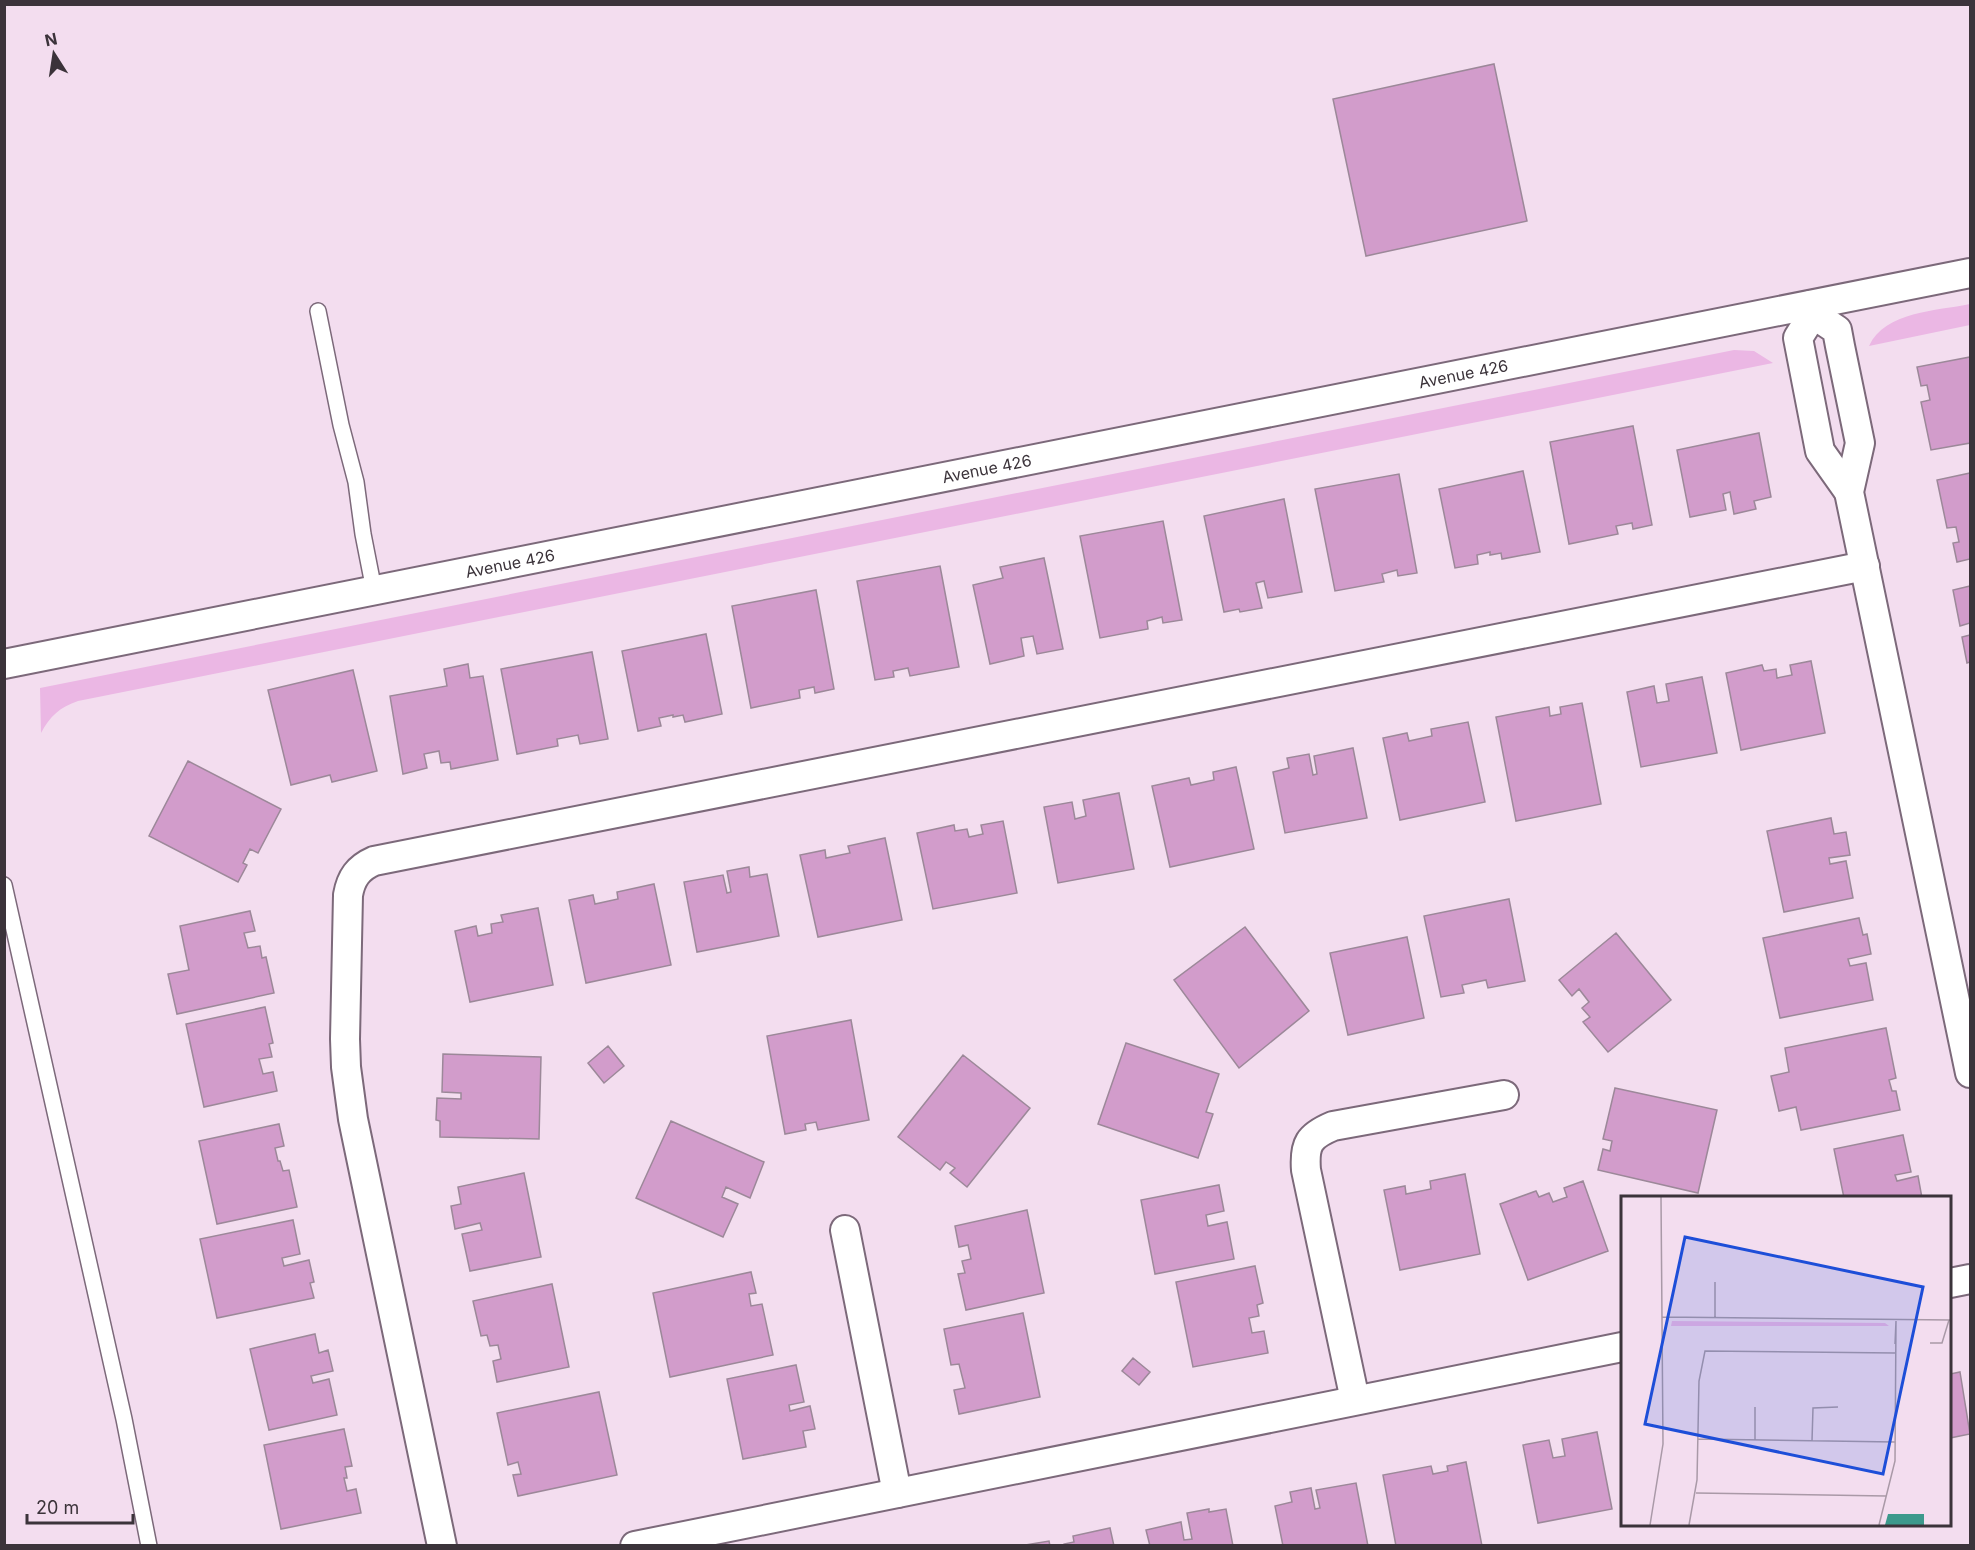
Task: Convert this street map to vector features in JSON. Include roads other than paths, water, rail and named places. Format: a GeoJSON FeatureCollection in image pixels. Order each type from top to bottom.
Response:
{"type":"FeatureCollection","features":[{"type":"Feature","properties":{"kind":"street","name":"Avenue 426"},"geometry":{"type":"LineString","coordinates":[[4,664],[1812,309],[1971,273]]}},
{"type":"Feature","properties":{"kind":"street"},"geometry":{"type":"LineString","coordinates":[[1850,492],[1820,451],[1798,338],[1812,309],[1837,330],[1860,443],[1850,492],[1971,1073]]}},
{"type":"Feature","properties":{"kind":"street"},"geometry":{"type":"LineString","coordinates":[[442,1545],[367,1189],[353,1119],[346,1067],[348,895],[350,883],[364,865],[374,861],[1865,566]]}},
{"type":"Feature","properties":{"kind":"street"},"geometry":{"type":"LineString","coordinates":[[1355,1400],[1308,1180],[1305,1154],[1308,1144],[1321,1131],[1333,1126],[1504,1095]]}},
{"type":"Feature","properties":{"kind":"street"},"geometry":{"type":"LineString","coordinates":[[845,1230],[897,1493]]}},
{"type":"Feature","properties":{"kind":"street"},"geometry":{"type":"LineString","coordinates":[[1951,1283],[1971,1279]]}},
{"type":"Feature","properties":{"kind":"street"},"geometry":{"type":"LineString","coordinates":[[635,1545],[1621,1347]]}},
{"type":"Feature","properties":{"kind":"lane"},"geometry":{"type":"LineString","coordinates":[[318,311],[341,425],[356,482],[374,590]]}},
{"type":"Feature","properties":{"kind":"lane"},"geometry":{"type":"LineString","coordinates":[[4,885],[124,1419],[149,1545]]}}]}
